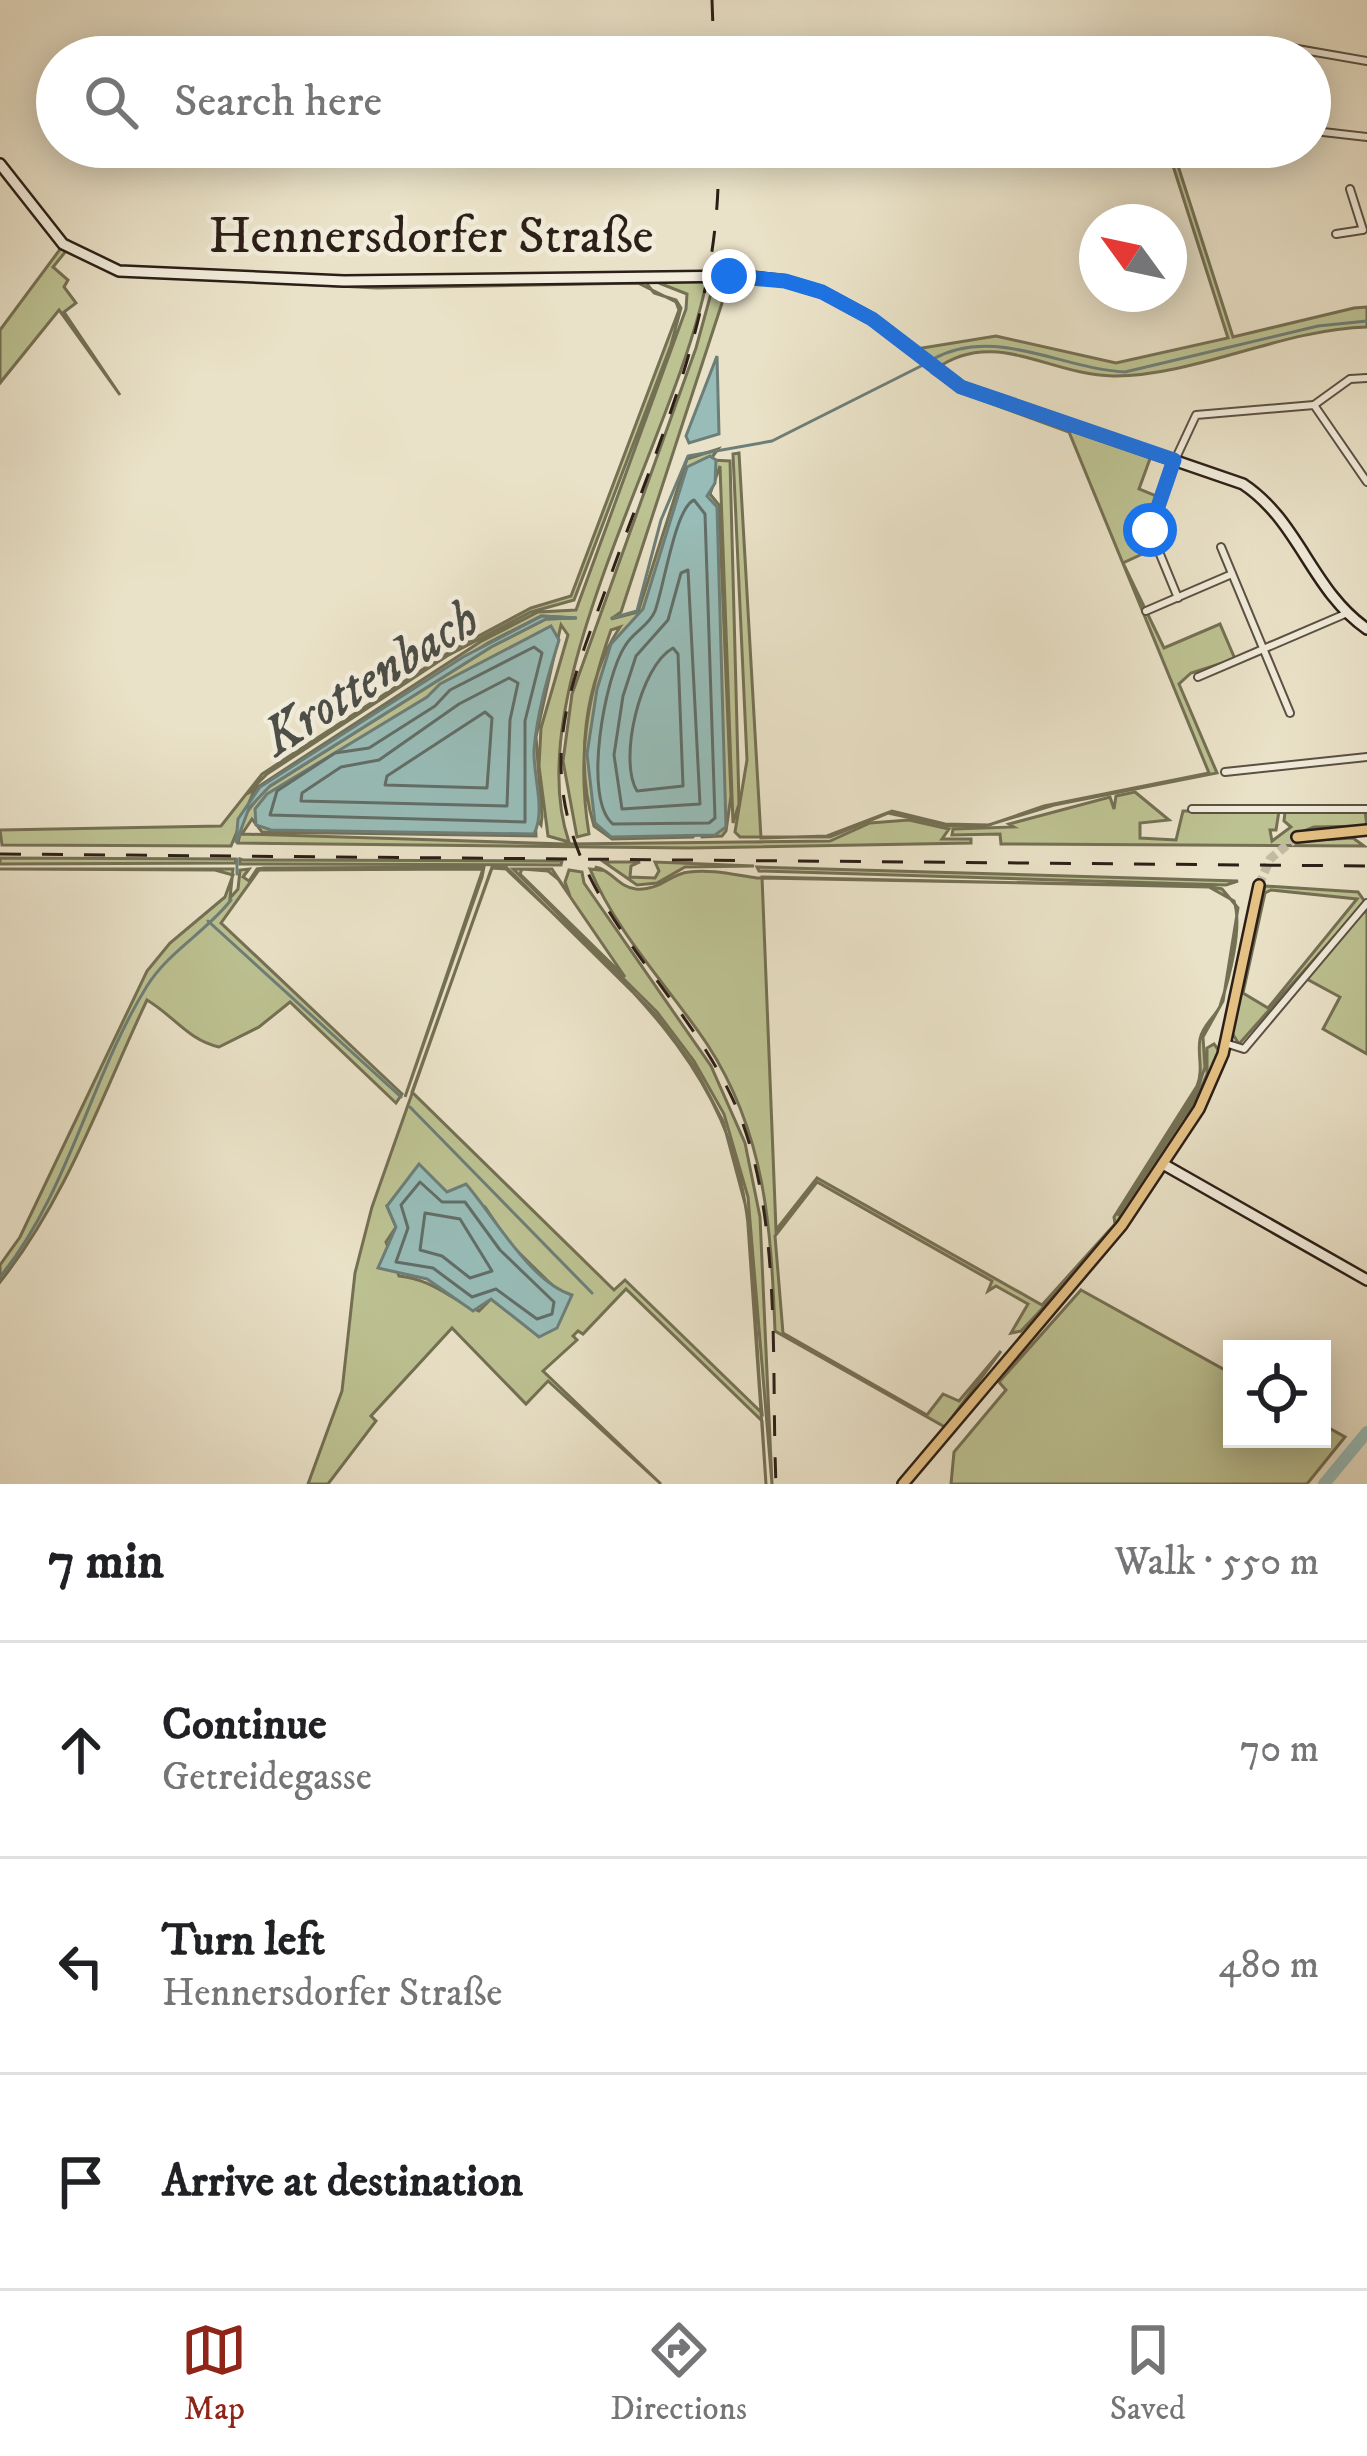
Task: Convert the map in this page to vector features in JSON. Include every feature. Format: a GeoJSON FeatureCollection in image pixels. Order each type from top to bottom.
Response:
{"type":"FeatureCollection","features":[{"type":"Feature","properties":{"kind":"main road"},"geometry":{"type":"LineString","coordinates":[[1297,837],[1365,832]]}},
{"type":"Feature","properties":{"kind":"main road"},"geometry":{"type":"LineString","coordinates":[[903,1484],[1120,1228],[1205,1098],[1226,1043],[1258,885]]}},
{"type":"Feature","properties":{"kind":"street"},"geometry":{"type":"LineString","coordinates":[[1331,55],[1367,61]]}},
{"type":"Feature","properties":{"kind":"street"},"geometry":{"type":"LineString","coordinates":[[1331,133],[1367,137]]}},
{"type":"Feature","properties":{"kind":"street","name":"Hennersdorfer Straße"},"geometry":{"type":"LineString","coordinates":[[0,164],[63,244],[119,271],[344,281],[742,276],[822,292],[872,319],[961,387],[1243,484],[1278,511],[1322,586],[1345,614],[1366,626]]}},
{"type":"Feature","properties":{"kind":"street"},"geometry":{"type":"LineString","coordinates":[[1336,234],[1365,230],[1350,189]]}},
{"type":"Feature","properties":{"kind":"street"},"geometry":{"type":"LineString","coordinates":[[1178,598],[1150,530],[1174,460],[1196,415],[1314,405],[1350,379],[1367,378]]}},
{"type":"Feature","properties":{"kind":"street"},"geometry":{"type":"LineString","coordinates":[[1314,405],[1367,482]]}},
{"type":"Feature","properties":{"kind":"street"},"geometry":{"type":"LineString","coordinates":[[1221,547],[1290,713]]}},
{"type":"Feature","properties":{"kind":"street"},"geometry":{"type":"LineString","coordinates":[[1146,611],[1232,574]]}},
{"type":"Feature","properties":{"kind":"street"},"geometry":{"type":"LineString","coordinates":[[1198,677],[1345,614]]}},
{"type":"Feature","properties":{"kind":"street"},"geometry":{"type":"LineString","coordinates":[[1225,772],[1367,757]]}},
{"type":"Feature","properties":{"kind":"street"},"geometry":{"type":"LineString","coordinates":[[1192,808],[1367,808]]}},
{"type":"Feature","properties":{"kind":"street"},"geometry":{"type":"LineString","coordinates":[[1226,1043],[1244,1049],[1365,905]]}},
{"type":"Feature","properties":{"kind":"street"},"geometry":{"type":"LineString","coordinates":[[1163,1164],[1367,1280]]}},
{"type":"Feature","properties":{"kind":"green space"},"geometry":{"type":"Polygon","coordinates":[[[1174,168],[1179,168],[1233,337],[1367,307],[1367,327],[1303,336],[1143,374],[1089,374],[1001,352],[958,357],[936,369],[916,349],[996,336],[1116,363],[1228,338],[1174,168]]]}},
{"type":"Feature","properties":{"kind":"green space"},"geometry":{"type":"Polygon","coordinates":[[[61,248],[66,251],[53,267],[68,280],[64,287],[76,303],[64,312],[120,395],[59,310],[0,383],[0,330],[61,248]]]}},
{"type":"Feature","properties":{"kind":"green space"},"geometry":{"type":"Polygon","coordinates":[[[119,275],[644,280],[652,290],[638,283],[377,288],[119,275]]]}},
{"type":"Feature","properties":{"kind":"green space"},"geometry":{"type":"Polygon","coordinates":[[[707,279],[690,342],[607,564],[564,713],[559,781],[569,842],[548,836],[539,766],[541,728],[568,635],[561,625],[536,737],[542,817],[541,825],[535,817],[536,836],[262,832],[252,819],[242,834],[566,844],[830,841],[870,823],[909,820],[949,829],[942,839],[971,839],[971,843],[689,848],[238,843],[244,816],[264,790],[491,647],[546,619],[576,618],[541,616],[488,643],[253,793],[231,846],[2,845],[0,830],[221,826],[262,774],[454,649],[531,608],[571,596],[679,310],[665,296],[681,308],[671,345],[574,600],[531,612],[447,656],[267,774],[247,794],[480,642],[538,612],[576,610],[686,309],[687,294],[659,283],[707,279]]]}},
{"type":"Feature","properties":{"kind":"green space"},"geometry":{"type":"Polygon","coordinates":[[[715,279],[724,282],[724,297],[621,612],[611,619],[638,612],[687,459],[718,449],[710,460],[730,461],[739,804],[733,823],[720,466],[710,494],[719,505],[731,796],[726,831],[722,836],[702,837],[699,829],[693,837],[612,839],[594,826],[584,751],[589,834],[577,837],[563,761],[572,694],[696,348],[715,279]],[[620,627],[611,630],[595,683],[608,648],[620,627]]]}},
{"type":"Feature","properties":{"kind":"green space"},"geometry":{"type":"Polygon","coordinates":[[[931,372],[982,399],[1151,456],[1139,489],[1159,497],[1146,533],[1153,549],[1123,563],[1164,648],[1220,624],[1235,659],[1191,673],[1179,684],[1217,773],[1054,805],[994,823],[1044,806],[1209,773],[1069,432],[960,392],[931,372]]]}},
{"type":"Feature","properties":{"kind":"green space"},"geometry":{"type":"Polygon","coordinates":[[[739,453],[761,837],[740,837],[735,832],[747,760],[733,454],[739,453]]]}},
{"type":"Feature","properties":{"kind":"green space"},"geometry":{"type":"Polygon","coordinates":[[[1135,792],[1169,820],[1140,823],[1140,838],[1176,840],[1183,811],[1279,811],[1276,830],[1270,830],[1272,841],[1291,827],[1284,821],[1285,812],[1365,811],[1367,826],[1314,827],[1296,834],[1300,841],[1353,838],[1364,846],[1001,844],[1000,834],[952,835],[953,829],[1014,827],[1009,824],[1110,797],[1114,809],[1116,796],[1135,792]]]}},
{"type":"Feature","properties":{"kind":"green space"},"geometry":{"type":"Polygon","coordinates":[[[892,811],[945,824],[988,825],[948,826],[888,813],[830,837],[794,837],[827,836],[892,811]]]}},
{"type":"Feature","properties":{"kind":"green space"},"geometry":{"type":"Polygon","coordinates":[[[0,858],[235,859],[236,863],[0,864],[0,858]]]}},
{"type":"Feature","properties":{"kind":"green space"},"geometry":{"type":"Polygon","coordinates":[[[240,859],[562,861],[561,865],[240,864],[240,859]]]}},
{"type":"Feature","properties":{"kind":"green space"},"geometry":{"type":"Polygon","coordinates":[[[604,862],[640,862],[631,866],[630,877],[655,878],[659,871],[655,862],[754,866],[685,867],[657,883],[637,885],[604,862]]]}},
{"type":"Feature","properties":{"kind":"green space"},"geometry":{"type":"Polygon","coordinates":[[[484,867],[405,1097],[483,869],[259,870],[221,923],[402,1094],[396,1103],[290,1002],[259,1027],[219,1047],[190,1033],[147,1000],[64,1181],[0,1282],[0,1265],[20,1237],[147,971],[170,943],[225,897],[232,877],[230,898],[238,889],[240,870],[249,869],[243,877],[249,881],[257,869],[264,868],[484,867]]]}},
{"type":"Feature","properties":{"kind":"green space"},"geometry":{"type":"Polygon","coordinates":[[[595,867],[636,889],[697,871],[762,878],[776,1230],[817,1178],[1042,1305],[1114,1225],[1021,1331],[1011,1333],[1028,1304],[996,1286],[988,1291],[992,1281],[817,1182],[775,1236],[783,1333],[927,1415],[943,1394],[959,1401],[1001,1351],[945,1427],[775,1331],[762,1183],[742,1112],[707,1044],[614,916],[590,869],[599,870],[595,867]]]}},
{"type":"Feature","properties":{"kind":"green space"},"geometry":{"type":"Polygon","coordinates":[[[757,867],[1238,881],[1226,885],[759,871],[757,867]]]}},
{"type":"Feature","properties":{"kind":"green space"},"geometry":{"type":"Polygon","coordinates":[[[0,869],[233,869],[232,875],[215,870],[0,869]]]}},
{"type":"Feature","properties":{"kind":"green space"},"geometry":{"type":"Polygon","coordinates":[[[513,869],[522,869],[552,869],[570,896],[565,882],[569,870],[582,872],[584,883],[711,1066],[745,1143],[760,1217],[772,1484],[748,1197],[724,1114],[694,1061],[657,1012],[513,869]],[[522,869],[520,874],[625,977],[558,879],[548,871],[522,869]]]}},
{"type":"Feature","properties":{"kind":"green space"},"geometry":{"type":"Polygon","coordinates":[[[1001,882],[1206,886],[1222,889],[1230,899],[1209,887],[1001,882]]]}},
{"type":"Feature","properties":{"kind":"green space"},"geometry":{"type":"Polygon","coordinates":[[[1265,886],[1358,892],[1365,902],[1239,1044],[1232,1033],[1265,886]],[[1265,893],[1243,993],[1268,1008],[1357,899],[1265,893]]]}},
{"type":"Feature","properties":{"kind":"green space"},"geometry":{"type":"Polygon","coordinates":[[[1362,912],[1367,912],[1367,1054],[1323,1029],[1340,997],[1305,978],[1362,912]]]}},
{"type":"Feature","properties":{"kind":"green space"},"geometry":{"type":"Polygon","coordinates":[[[630,989],[656,1015],[694,1066],[723,1121],[726,1134],[704,1086],[677,1045],[630,989]]]}},
{"type":"Feature","properties":{"kind":"green space"},"geometry":{"type":"Polygon","coordinates":[[[1225,991],[1223,1001],[1203,1037],[1205,1067],[1197,1091],[1118,1216],[1198,1095],[1207,1074],[1207,1048],[1214,1044],[1220,1052],[1201,1091],[1180,1129],[1115,1224],[1114,1217],[1197,1086],[1201,1034],[1225,991]]]}},
{"type":"Feature","properties":{"kind":"green space"},"geometry":{"type":"Polygon","coordinates":[[[412,1092],[614,1290],[625,1280],[761,1412],[762,1421],[626,1289],[583,1334],[578,1331],[573,1336],[577,1340],[543,1371],[661,1484],[548,1381],[526,1404],[452,1328],[371,1416],[376,1421],[328,1484],[308,1484],[342,1391],[355,1273],[372,1207],[412,1092]],[[448,1192],[387,1206],[396,1227],[386,1242],[399,1276],[430,1285],[479,1311],[491,1299],[506,1310],[557,1290],[509,1243],[485,1207],[448,1192]]]}},
{"type":"Feature","properties":{"kind":"green space"},"geometry":{"type":"Polygon","coordinates":[[[1081,1290],[1223,1369],[1223,1448],[1331,1448],[1331,1429],[1345,1437],[1307,1484],[951,1484],[954,1452],[1006,1390],[999,1382],[1081,1290]]]}},
{"type":"Feature","properties":{"kind":"water"},"geometry":{"type":"Polygon","coordinates":[[[717,356],[719,434],[689,443],[686,436],[717,356]]]}},
{"type":"Feature","properties":{"kind":"water"},"geometry":{"type":"Polygon","coordinates":[[[710,456],[716,460],[715,483],[707,496],[717,507],[726,827],[715,835],[611,837],[595,823],[587,754],[597,689],[611,644],[643,609],[687,467],[710,456]]]}},
{"type":"Feature","properties":{"kind":"water"},"geometry":{"type":"Polygon","coordinates":[[[542,616],[577,618],[546,619],[491,647],[270,786],[249,808],[236,843],[238,819],[260,787],[463,657],[542,616]]]}},
{"type":"Feature","properties":{"kind":"water"},"geometry":{"type":"Polygon","coordinates":[[[551,626],[559,640],[535,736],[539,815],[534,834],[271,830],[256,825],[255,809],[267,794],[427,697],[440,684],[551,626]]]}},
{"type":"Feature","properties":{"kind":"water"},"geometry":{"type":"Polygon","coordinates":[[[419,1164],[447,1192],[466,1184],[527,1263],[572,1295],[557,1328],[539,1337],[491,1299],[473,1311],[427,1279],[378,1268],[396,1227],[387,1206],[419,1164]]]}},
{"type":"Feature","properties":{"kind":"waterway","name":"Krottenbach"},"geometry":{"type":"LineString","coordinates":[[933,359],[956,350],[1004,347],[1125,372],[1318,326],[1367,321]]}},
{"type":"Feature","properties":{"kind":"waterway","name":"Krottenbach"},"geometry":{"type":"LineString","coordinates":[[612,618],[637,611],[661,520],[688,456],[772,441],[925,364]]}},
{"type":"Feature","properties":{"kind":"waterway","name":"Krottenbach"},"geometry":{"type":"LineString","coordinates":[[237,859],[237,874]]}},
{"type":"Feature","properties":{"kind":"waterway","name":"Krottenbach"},"geometry":{"type":"LineString","coordinates":[[0,1277],[44,1209],[147,986],[231,900]]}},
{"type":"Feature","properties":{"kind":"waterway"},"geometry":{"type":"LineString","coordinates":[[208,921],[401,1097]]}},
{"type":"Feature","properties":{"kind":"waterway"},"geometry":{"type":"LineString","coordinates":[[410,1107],[592,1293]]}},
{"type":"Feature","properties":{"kind":"waterway"},"geometry":{"type":"LineString","coordinates":[[1324,1484],[1367,1432]]}},
{"type":"Feature","properties":{"kind":"tunnel"},"geometry":{"type":"LineString","coordinates":[[1259,885],[1270,859],[1297,837]]}},
{"type":"Feature","properties":{"kind":"railway"},"geometry":{"type":"LineString","coordinates":[[712,0],[713,36]]}},
{"type":"Feature","properties":{"kind":"railway"},"geometry":{"type":"LineString","coordinates":[[718,168],[711,260],[699,315],[667,423],[576,673],[561,766],[568,817],[583,863],[633,948],[718,1071],[740,1116],[753,1158],[769,1249],[776,1484]]}},
{"type":"Feature","properties":{"kind":"railway"},"geometry":{"type":"LineString","coordinates":[[0,854],[1367,866]]}},
{"type":"Feature","properties":{"kind":"route"},"geometry":{"type":"LineString","coordinates":[[729,276],[785,281],[822,292],[872,319],[930,368],[961,387],[1174,460],[1150,530]]}}]}
